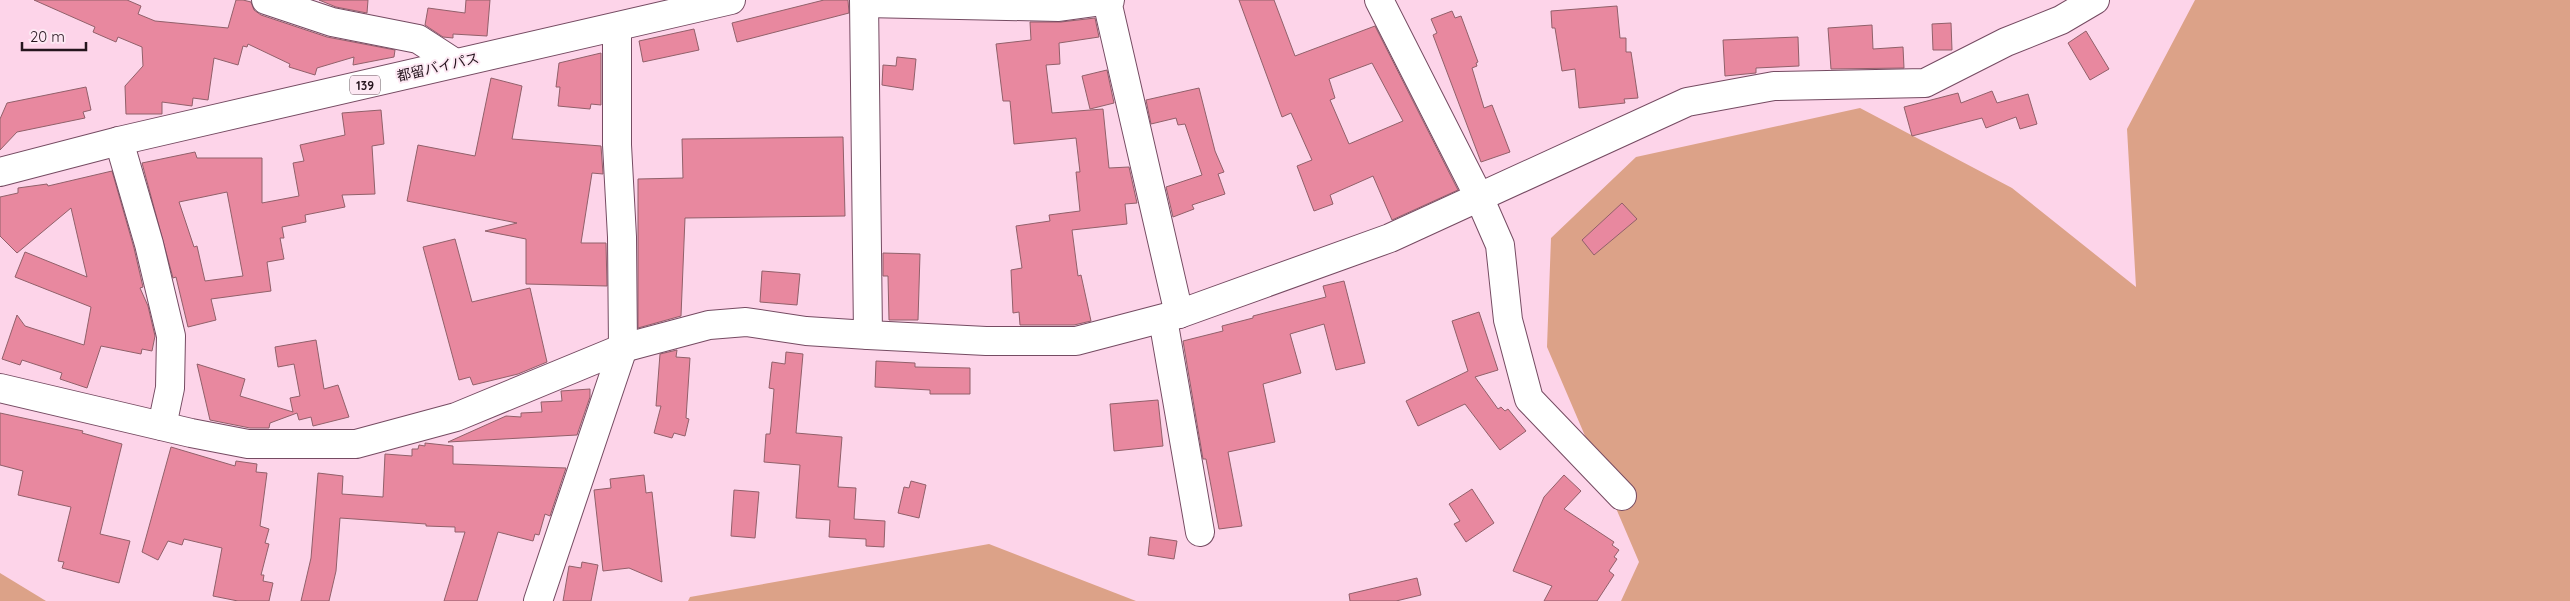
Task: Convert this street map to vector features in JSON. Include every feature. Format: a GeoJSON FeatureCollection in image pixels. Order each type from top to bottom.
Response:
{"type":"FeatureCollection","features":[{"type":"Feature","properties":{"kind":"main road"},"geometry":{"type":"LineString","coordinates":[[266,0],[332,22],[418,39],[454,63]]}},
{"type":"Feature","properties":{"kind":"main road","name":"都留バイパス"},"geometry":{"type":"LineString","coordinates":[[0,172],[454,63],[617,28],[731,0]]}},
{"type":"Feature","properties":{"kind":"main road"},"geometry":{"type":"LineString","coordinates":[[1379,0],[1479,197],[1500,245],[1508,320],[1529,399],[1622,496]]}},
{"type":"Feature","properties":{"kind":"main road"},"geometry":{"type":"LineString","coordinates":[[0,388],[248,444],[356,444],[456,417],[623,348],[709,325],[746,322],[806,331],[868,335],[986,341],[1076,341],[1171,316],[1390,238],[1687,102],[1774,86],[1925,84],[2006,42],[2061,20],[2094,0]]}},
{"type":"Feature","properties":{"kind":"main road"},"geometry":{"type":"LineString","coordinates":[[868,335],[864,1],[1059,7],[1109,1],[1171,316],[1200,532]]}},
{"type":"Feature","properties":{"kind":"main road"},"geometry":{"type":"LineString","coordinates":[[538,601],[623,348],[622,237],[617,145],[617,28]]}},
{"type":"Feature","properties":{"kind":"main road"},"geometry":{"type":"LineString","coordinates":[[119,142],[149,244],[171,336],[170,388],[162,426]]}},
{"type":"Feature","properties":{"kind":"shaded area"},"geometry":{"type":"Polygon","coordinates":[[[2195,0],[2570,0],[2570,601],[1621,601],[1639,562],[1547,347],[1551,238],[1636,157],[1860,108],[2012,188],[2136,287],[2127,129],[2195,0]]]}},
{"type":"Feature","properties":{"kind":"shaded area"},"geometry":{"type":"Polygon","coordinates":[[[989,544],[1136,601],[688,601],[690,597],[989,544]]]}},
{"type":"Feature","properties":{"kind":"shaded area"},"geometry":{"type":"Polygon","coordinates":[[[0,573],[46,601],[0,601],[0,573]]]}},
{"type":"Feature","properties":{"kind":"building"},"geometry":{"type":"Polygon","coordinates":[[[34,0],[127,0],[141,6],[138,14],[155,21],[228,28],[236,0],[243,0],[251,2],[254,10],[261,15],[327,37],[395,50],[394,57],[353,65],[354,57],[317,68],[315,75],[289,67],[290,64],[248,44],[247,47],[243,46],[238,65],[214,58],[208,100],[193,98],[192,106],[162,102],[162,114],[126,114],[125,86],[143,66],[142,47],[118,37],[116,42],[93,32],[95,27],[34,0]]]}},
{"type":"Feature","properties":{"kind":"building"},"geometry":{"type":"Polygon","coordinates":[[[319,0],[368,0],[367,13],[336,7],[319,0]]]}},
{"type":"Feature","properties":{"kind":"building"},"geometry":{"type":"Polygon","coordinates":[[[466,0],[490,0],[487,36],[453,34],[453,38],[443,37],[425,25],[428,8],[465,13],[466,0]]]}},
{"type":"Feature","properties":{"kind":"building"},"geometry":{"type":"Polygon","coordinates":[[[824,0],[848,0],[849,13],[737,42],[732,23],[824,0]]]}},
{"type":"Feature","properties":{"kind":"building"},"geometry":{"type":"Polygon","coordinates":[[[1239,0],[1274,0],[1295,56],[1375,26],[1458,190],[1392,220],[1373,176],[1330,195],[1333,204],[1314,211],[1297,166],[1312,160],[1291,113],[1282,117],[1239,0]],[[1372,63],[1329,79],[1335,98],[1330,100],[1349,144],[1403,121],[1372,63]]]}},
{"type":"Feature","properties":{"kind":"building"},"geometry":{"type":"Polygon","coordinates":[[[1617,6],[1620,38],[1626,38],[1626,52],[1631,52],[1638,98],[1624,99],[1625,103],[1579,108],[1575,69],[1562,71],[1555,28],[1552,28],[1551,11],[1617,6]]]}},
{"type":"Feature","properties":{"kind":"building"},"geometry":{"type":"Polygon","coordinates":[[[1452,11],[1455,18],[1461,16],[1478,62],[1476,63],[1477,66],[1472,68],[1484,108],[1492,105],[1510,152],[1481,162],[1433,35],[1437,33],[1431,19],[1452,11]]]}},
{"type":"Feature","properties":{"kind":"building"},"geometry":{"type":"Polygon","coordinates":[[[1095,18],[1099,37],[1059,43],[1060,64],[1046,65],[1052,113],[1103,109],[1109,168],[1129,167],[1137,203],[1125,204],[1127,224],[1072,230],[1078,276],[1081,275],[1091,321],[1074,325],[1020,325],[1019,312],[1013,313],[1011,270],[1022,268],[1016,226],[1050,221],[1049,215],[1080,211],[1076,172],[1080,172],[1076,138],[1014,144],[1010,101],[1003,101],[996,44],[1031,40],[1030,22],[1061,22],[1095,18]]]}},
{"type":"Feature","properties":{"kind":"building"},"geometry":{"type":"Polygon","coordinates":[[[1951,23],[1952,50],[1933,50],[1932,24],[1951,23]]]}},
{"type":"Feature","properties":{"kind":"building"},"geometry":{"type":"Polygon","coordinates":[[[1872,25],[1873,49],[1903,47],[1904,68],[1831,69],[1828,28],[1872,25]]]}},
{"type":"Feature","properties":{"kind":"building"},"geometry":{"type":"Polygon","coordinates":[[[694,29],[699,50],[643,62],[639,41],[694,29]]]}},
{"type":"Feature","properties":{"kind":"building"},"geometry":{"type":"Polygon","coordinates":[[[2086,31],[2109,69],[2090,80],[2068,43],[2086,31]]]}},
{"type":"Feature","properties":{"kind":"building"},"geometry":{"type":"Polygon","coordinates":[[[1798,37],[1799,66],[1756,68],[1756,73],[1725,76],[1723,40],[1798,37]]]}},
{"type":"Feature","properties":{"kind":"building"},"geometry":{"type":"Polygon","coordinates":[[[601,53],[601,105],[591,104],[590,109],[558,106],[560,87],[556,87],[559,63],[601,53]]]}},
{"type":"Feature","properties":{"kind":"building"},"geometry":{"type":"Polygon","coordinates":[[[897,57],[916,59],[913,90],[882,85],[883,65],[896,66],[897,57]]]}},
{"type":"Feature","properties":{"kind":"building"},"geometry":{"type":"Polygon","coordinates":[[[1107,70],[1114,103],[1090,109],[1082,76],[1107,70]]]}},
{"type":"Feature","properties":{"kind":"building"},"geometry":{"type":"Polygon","coordinates":[[[491,78],[522,86],[512,139],[601,146],[603,174],[592,173],[581,243],[606,243],[607,286],[526,284],[526,239],[485,231],[517,223],[407,201],[418,145],[475,156],[491,78]]]}},
{"type":"Feature","properties":{"kind":"building"},"geometry":{"type":"Polygon","coordinates":[[[86,87],[91,110],[83,112],[85,118],[17,132],[0,150],[0,119],[7,103],[86,87]]]}},
{"type":"Feature","properties":{"kind":"building"},"geometry":{"type":"Polygon","coordinates":[[[1199,88],[1215,151],[1224,172],[1218,174],[1225,194],[1192,205],[1194,209],[1173,217],[1166,187],[1202,175],[1185,124],[1178,125],[1176,118],[1151,124],[1146,100],[1199,88]]]}},
{"type":"Feature","properties":{"kind":"building"},"geometry":{"type":"Polygon","coordinates":[[[1992,91],[1997,103],[2028,94],[2037,124],[2020,129],[2016,117],[1986,128],[1982,118],[1912,136],[1904,107],[1958,93],[1961,103],[1992,91]]]}},
{"type":"Feature","properties":{"kind":"building"},"geometry":{"type":"Polygon","coordinates":[[[381,110],[384,144],[372,146],[375,194],[342,195],[345,207],[305,215],[306,222],[282,227],[284,238],[280,238],[284,259],[267,262],[271,291],[211,299],[216,320],[188,327],[176,277],[173,278],[142,163],[195,152],[197,158],[262,158],[262,203],[299,196],[293,163],[304,161],[300,145],[345,135],[342,113],[381,110]],[[227,192],[179,202],[194,247],[197,246],[205,281],[243,276],[227,192]]]}},
{"type":"Feature","properties":{"kind":"building"},"geometry":{"type":"Polygon","coordinates":[[[843,137],[845,216],[685,218],[681,316],[638,328],[638,179],[683,178],[682,139],[843,137]]]}},
{"type":"Feature","properties":{"kind":"building"},"geometry":{"type":"Polygon","coordinates":[[[112,171],[134,248],[143,287],[140,288],[148,306],[155,336],[152,351],[142,349],[141,354],[101,346],[87,388],[60,379],[62,373],[22,360],[20,365],[2,359],[17,315],[25,326],[84,345],[91,307],[15,277],[25,252],[87,277],[71,208],[17,253],[0,236],[0,197],[18,193],[18,188],[47,184],[48,186],[112,171]]]}},
{"type":"Feature","properties":{"kind":"building"},"geometry":{"type":"Polygon","coordinates":[[[1622,203],[1637,219],[1594,255],[1582,240],[1622,203]]]}},
{"type":"Feature","properties":{"kind":"building"},"geometry":{"type":"Polygon","coordinates":[[[455,239],[472,302],[530,288],[547,362],[518,374],[473,385],[470,377],[459,380],[423,247],[455,239]]]}},
{"type":"Feature","properties":{"kind":"building"},"geometry":{"type":"Polygon","coordinates":[[[883,253],[920,254],[918,320],[889,320],[888,276],[883,276],[883,253]]]}},
{"type":"Feature","properties":{"kind":"building"},"geometry":{"type":"Polygon","coordinates":[[[762,271],[800,274],[797,305],[760,302],[762,271]]]}},
{"type":"Feature","properties":{"kind":"building"},"geometry":{"type":"Polygon","coordinates":[[[1344,281],[1365,363],[1336,370],[1324,324],[1290,334],[1301,373],[1263,384],[1275,442],[1228,452],[1242,526],[1219,529],[1206,459],[1203,459],[1183,341],[1223,331],[1222,326],[1253,318],[1253,316],[1326,297],[1323,286],[1344,281]]]}},
{"type":"Feature","properties":{"kind":"building"},"geometry":{"type":"Polygon","coordinates":[[[1479,312],[1498,370],[1475,377],[1498,409],[1501,407],[1505,411],[1508,409],[1526,431],[1500,450],[1465,404],[1418,426],[1406,401],[1468,371],[1452,321],[1479,312]]]}},
{"type":"Feature","properties":{"kind":"building"},"geometry":{"type":"Polygon","coordinates":[[[316,340],[324,389],[338,385],[349,417],[313,426],[311,417],[299,420],[297,413],[270,423],[269,428],[250,428],[210,420],[197,364],[245,379],[240,396],[293,412],[290,398],[300,396],[294,364],[278,367],[275,347],[316,340]]]}},
{"type":"Feature","properties":{"kind":"building"},"geometry":{"type":"Polygon","coordinates":[[[677,350],[676,357],[690,358],[686,418],[689,419],[685,436],[674,433],[672,438],[654,433],[661,406],[656,406],[660,354],[677,350]]]}},
{"type":"Feature","properties":{"kind":"building"},"geometry":{"type":"Polygon","coordinates":[[[786,352],[803,354],[796,433],[842,437],[838,487],[856,488],[854,519],[885,521],[884,547],[866,546],[866,539],[829,537],[830,520],[796,518],[800,465],[764,462],[766,434],[770,434],[774,389],[769,388],[772,362],[785,364],[786,352]]]}},
{"type":"Feature","properties":{"kind":"building"},"geometry":{"type":"Polygon","coordinates":[[[876,361],[915,363],[915,367],[970,368],[970,394],[930,394],[930,390],[875,387],[876,361]]]}},
{"type":"Feature","properties":{"kind":"building"},"geometry":{"type":"Polygon","coordinates":[[[590,389],[590,397],[577,435],[448,442],[506,416],[521,417],[521,413],[542,412],[541,402],[562,401],[561,391],[590,389]]]}},
{"type":"Feature","properties":{"kind":"building"},"geometry":{"type":"Polygon","coordinates":[[[1158,400],[1163,446],[1114,451],[1110,404],[1158,400]]]}},
{"type":"Feature","properties":{"kind":"building"},"geometry":{"type":"Polygon","coordinates":[[[0,413],[83,431],[82,433],[122,444],[100,534],[130,541],[119,583],[62,568],[64,562],[58,561],[71,507],[18,495],[23,471],[0,465],[0,413]]]}},
{"type":"Feature","properties":{"kind":"building"},"geometry":{"type":"Polygon","coordinates":[[[425,443],[453,446],[453,464],[566,468],[550,516],[545,514],[539,535],[535,534],[533,541],[498,532],[477,601],[444,601],[465,532],[455,532],[455,527],[340,518],[336,571],[329,601],[301,601],[311,558],[318,473],[343,476],[342,494],[383,497],[385,454],[412,456],[412,449],[418,449],[419,445],[425,446],[425,443]]]}},
{"type":"Feature","properties":{"kind":"building"},"geometry":{"type":"Polygon","coordinates":[[[171,447],[235,466],[236,461],[257,464],[256,472],[267,473],[260,526],[269,529],[265,543],[269,544],[261,575],[264,575],[263,581],[273,583],[269,601],[238,601],[213,596],[222,548],[184,539],[182,545],[168,541],[158,560],[142,552],[171,447]]]}},
{"type":"Feature","properties":{"kind":"building"},"geometry":{"type":"Polygon","coordinates":[[[644,475],[646,493],[652,492],[662,582],[629,568],[603,571],[594,490],[611,488],[610,479],[644,475]]]}},
{"type":"Feature","properties":{"kind":"building"},"geometry":{"type":"Polygon","coordinates":[[[1564,475],[1581,491],[1564,509],[1614,542],[1612,545],[1619,550],[1614,557],[1617,559],[1609,571],[1614,575],[1597,601],[1544,601],[1552,586],[1513,571],[1544,497],[1564,475]]]}},
{"type":"Feature","properties":{"kind":"building"},"geometry":{"type":"Polygon","coordinates":[[[911,481],[926,485],[919,518],[898,513],[904,487],[909,488],[911,481]]]}},
{"type":"Feature","properties":{"kind":"building"},"geometry":{"type":"Polygon","coordinates":[[[1472,489],[1494,523],[1466,542],[1454,524],[1460,521],[1449,504],[1472,489]]]}},
{"type":"Feature","properties":{"kind":"building"},"geometry":{"type":"Polygon","coordinates":[[[734,490],[759,492],[755,538],[731,536],[734,490]]]}},
{"type":"Feature","properties":{"kind":"building"},"geometry":{"type":"Polygon","coordinates":[[[1150,537],[1177,541],[1174,559],[1148,555],[1150,537]]]}},
{"type":"Feature","properties":{"kind":"building"},"geometry":{"type":"Polygon","coordinates":[[[582,562],[598,565],[591,601],[563,601],[569,566],[581,568],[582,562]]]}},
{"type":"Feature","properties":{"kind":"building"},"geometry":{"type":"Polygon","coordinates":[[[1417,578],[1421,595],[1396,601],[1350,601],[1349,594],[1417,578]]]}}]}
